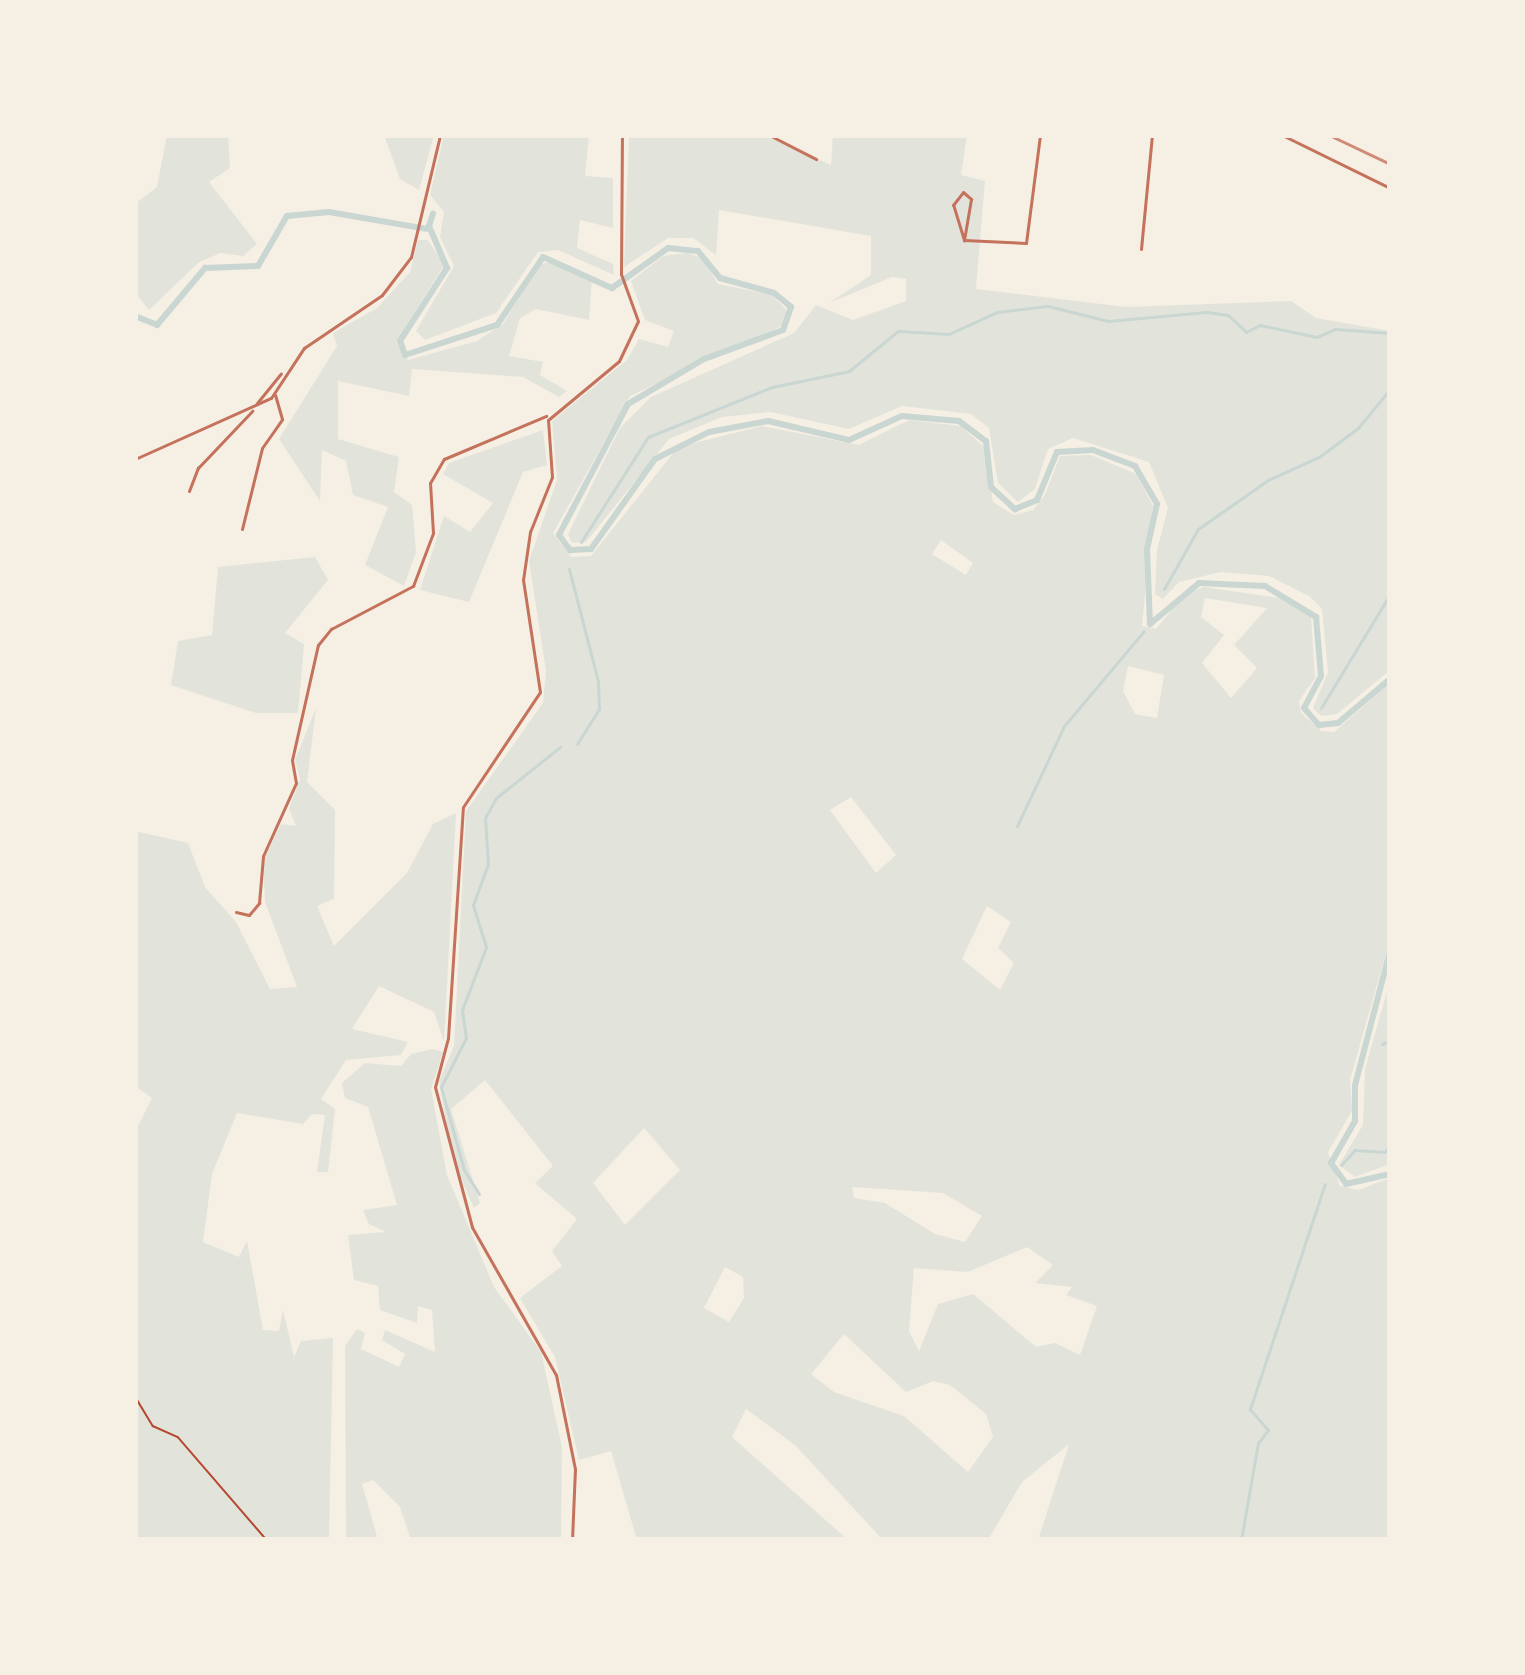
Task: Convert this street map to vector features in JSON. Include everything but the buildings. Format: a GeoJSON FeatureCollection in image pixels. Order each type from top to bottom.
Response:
{"type":"FeatureCollection","features":[{"type":"Feature","properties":{"kind":"street"},"geometry":{"type":"LineString","coordinates":[[189,490],[198,468],[247,424],[254,406],[304,348],[382,295],[405,268],[440,135]]}},
{"type":"Feature","properties":{"kind":"street"},"geometry":{"type":"LineString","coordinates":[[236,912],[249,915],[260,903],[263,856],[296,783],[292,760],[318,645],[331,629],[413,586],[433,532],[430,483],[444,459],[470,454],[550,413],[627,352],[638,321],[621,274],[622,135]]}},
{"type":"Feature","properties":{"kind":"street"},"geometry":{"type":"LineString","coordinates":[[769,135],[816,159]]}},
{"type":"Feature","properties":{"kind":"street"},"geometry":{"type":"LineString","coordinates":[[964,240],[1026,243],[1040,135]]}},
{"type":"Feature","properties":{"kind":"street"},"geometry":{"type":"LineString","coordinates":[[1141,249],[1152,135]]}},
{"type":"Feature","properties":{"kind":"street"},"geometry":{"type":"LineString","coordinates":[[1282,135],[1390,188]]}},
{"type":"Feature","properties":{"kind":"street"},"geometry":{"type":"LineString","coordinates":[[963,192],[971,196],[964,240],[953,206],[963,192]]}},
{"type":"Feature","properties":{"kind":"street"},"geometry":{"type":"LineString","coordinates":[[242,529],[262,448],[282,418],[275,395],[284,370]]}},
{"type":"Feature","properties":{"kind":"street"},"geometry":{"type":"LineString","coordinates":[[135,459],[275,395]]}},
{"type":"Feature","properties":{"kind":"street"},"geometry":{"type":"LineString","coordinates":[[550,413],[552,477],[530,532],[523,580],[541,692],[462,810],[448,1038],[435,1087],[472,1227],[556,1376],[575,1469],[572,1540]]}},
{"type":"Feature","properties":{"kind":"path"},"geometry":{"type":"LineString","coordinates":[[135,1396],[153,1426],[178,1437],[267,1540]]}},
{"type":"Feature","properties":{"kind":"shaded area"},"geometry":{"type":"Polygon","coordinates":[[[167,135],[228,135],[230,168],[209,182],[257,244],[243,256],[220,253],[198,263],[149,310],[136,294],[135,204],[157,187],[167,135]]]}},
{"type":"Feature","properties":{"kind":"shaded area"},"geometry":{"type":"Polygon","coordinates":[[[384,135],[434,135],[419,190],[400,179],[384,135]]]}},
{"type":"Feature","properties":{"kind":"shaded area"},"geometry":{"type":"Polygon","coordinates":[[[444,135],[589,135],[585,176],[613,178],[613,228],[580,220],[577,248],[613,264],[614,275],[558,250],[538,252],[496,313],[425,340],[416,331],[454,266],[440,237],[444,212],[430,195],[444,135]]]}},
{"type":"Feature","properties":{"kind":"shaded area"},"geometry":{"type":"Polygon","coordinates":[[[629,135],[763,135],[831,165],[833,135],[967,135],[961,175],[985,181],[976,289],[1126,307],[1291,301],[1316,318],[1390,331],[1390,670],[1337,714],[1321,716],[1313,708],[1328,672],[1322,609],[1309,596],[1269,576],[1221,572],[1179,582],[1163,599],[1155,594],[1157,550],[1168,508],[1149,462],[1073,438],[1048,449],[1035,489],[1018,502],[998,483],[989,428],[971,414],[902,406],[849,429],[770,412],[722,417],[669,439],[586,542],[572,543],[568,534],[620,428],[651,397],[794,333],[816,305],[853,320],[906,301],[906,279],[892,277],[829,303],[871,275],[871,236],[719,210],[716,255],[693,238],[668,238],[624,267],[629,135]]]}},
{"type":"Feature","properties":{"kind":"shaded area"},"geometry":{"type":"Polygon","coordinates":[[[418,240],[428,240],[444,265],[396,342],[408,360],[477,341],[503,324],[538,265],[549,262],[592,279],[589,320],[536,309],[520,318],[509,356],[543,362],[540,375],[567,391],[559,397],[523,377],[412,369],[409,396],[338,381],[338,439],[399,457],[394,492],[412,505],[416,552],[404,586],[365,565],[388,507],[353,495],[346,461],[322,450],[320,501],[279,439],[337,346],[333,333],[377,308],[410,272],[418,240]]]}},
{"type":"Feature","properties":{"kind":"shaded area"},"geometry":{"type":"Polygon","coordinates":[[[687,253],[702,258],[718,284],[772,295],[789,313],[782,326],[630,396],[553,533],[571,557],[591,556],[678,447],[762,426],[859,445],[909,420],[961,426],[984,447],[993,502],[1014,515],[1033,510],[1045,495],[1060,456],[1091,455],[1136,474],[1153,506],[1142,626],[1156,629],[1185,594],[1204,587],[1285,599],[1311,616],[1315,678],[1299,701],[1301,713],[1321,731],[1334,732],[1390,683],[1390,939],[1350,1080],[1352,1111],[1328,1152],[1340,1186],[1358,1190],[1390,1178],[1390,1540],[1038,1540],[1069,1444],[1022,1482],[988,1540],[883,1540],[795,1445],[746,1409],[732,1437],[848,1540],[637,1540],[611,1451],[579,1460],[555,1357],[520,1298],[562,1266],[552,1251],[577,1219],[535,1183],[553,1166],[485,1080],[451,1109],[480,1203],[474,1208],[452,1158],[439,1081],[454,1046],[466,811],[543,703],[546,671],[529,561],[557,480],[552,421],[627,360],[639,339],[668,347],[674,331],[645,320],[631,281],[663,256],[687,253]],[[941,540],[932,554],[966,575],[973,563],[941,540]],[[1205,598],[1201,617],[1224,635],[1202,663],[1231,698],[1257,668],[1234,645],[1267,608],[1205,598]],[[1128,666],[1123,691],[1135,714],[1157,718],[1164,675],[1128,666]],[[851,797],[830,810],[876,873],[896,855],[851,797]],[[987,906],[962,959],[1000,990],[1014,963],[998,948],[1011,922],[987,906]],[[644,1128],[593,1183],[625,1225],[680,1170],[644,1128]],[[852,1187],[854,1198],[885,1203],[935,1234],[965,1242],[982,1216],[943,1193],[852,1187]],[[1027,1247],[968,1272],[914,1268],[909,1331],[919,1351],[938,1304],[973,1294],[1036,1347],[1055,1343],[1080,1355],[1097,1306],[1066,1295],[1072,1287],[1035,1283],[1053,1265],[1027,1247]],[[725,1267],[704,1308],[729,1322],[744,1298],[743,1277],[725,1267]],[[844,1334],[811,1374],[834,1392],[904,1416],[968,1472],[993,1437],[986,1414],[950,1385],[933,1381],[906,1392],[844,1334]]]}},
{"type":"Feature","properties":{"kind":"shaded area"},"geometry":{"type":"Polygon","coordinates":[[[543,430],[547,465],[523,472],[469,602],[420,590],[444,516],[470,532],[493,503],[443,474],[449,463],[543,430]]]}},
{"type":"Feature","properties":{"kind":"shaded area"},"geometry":{"type":"Polygon","coordinates":[[[315,557],[328,580],[285,633],[304,644],[298,713],[256,713],[171,685],[178,641],[212,635],[218,567],[315,557]]]}},
{"type":"Feature","properties":{"kind":"shaded area"},"geometry":{"type":"Polygon","coordinates":[[[316,708],[307,782],[335,810],[334,899],[317,906],[334,946],[407,873],[433,824],[456,813],[444,1042],[434,1012],[379,986],[352,1029],[408,1042],[401,1055],[346,1060],[321,1099],[335,1109],[328,1172],[317,1172],[325,1115],[312,1114],[303,1124],[237,1113],[212,1174],[203,1242],[239,1257],[247,1241],[263,1330],[279,1331],[283,1310],[294,1357],[301,1341],[333,1338],[329,1540],[135,1540],[135,1132],[152,1098],[135,1086],[135,831],[188,843],[205,887],[236,922],[270,989],[297,987],[265,902],[263,861],[281,824],[296,826],[289,809],[300,779],[295,760],[316,708]]]}},
{"type":"Feature","properties":{"kind":"shaded area"},"geometry":{"type":"Polygon","coordinates":[[[1390,981],[1390,1164],[1355,1177],[1339,1165],[1363,1125],[1365,1069],[1390,981]]]}},
{"type":"Feature","properties":{"kind":"shaded area"},"geometry":{"type":"Polygon","coordinates":[[[432,1049],[443,1052],[431,1089],[447,1175],[494,1287],[541,1352],[562,1447],[561,1540],[411,1540],[400,1507],[373,1480],[362,1484],[378,1540],[346,1540],[345,1346],[357,1329],[365,1333],[361,1349],[399,1367],[405,1354],[382,1340],[385,1330],[435,1352],[432,1310],[418,1306],[417,1323],[380,1310],[378,1286],[354,1280],[348,1235],[386,1232],[369,1224],[363,1210],[397,1205],[368,1107],[345,1098],[342,1083],[365,1063],[401,1066],[411,1054],[432,1049]]]}},
{"type":"Feature","properties":{"kind":"waterway"},"geometry":{"type":"LineString","coordinates":[[135,316],[157,325],[205,268],[258,266],[287,216],[329,212],[427,229]]}},
{"type":"Feature","properties":{"kind":"waterway"},"geometry":{"type":"LineString","coordinates":[[429,226],[433,214]]}},
{"type":"Feature","properties":{"kind":"waterway"},"geometry":{"type":"LineString","coordinates":[[429,226],[447,268],[400,341],[405,355],[497,325],[543,257],[612,288],[668,248],[698,251],[720,278],[774,293],[791,307],[783,330],[704,359],[628,404],[559,535],[570,550],[591,549],[655,459],[709,432],[768,421],[849,440],[902,416],[959,421],[986,441],[991,487],[1015,509],[1037,500],[1057,452],[1093,450],[1135,466],[1157,504],[1147,549],[1150,624],[1199,583],[1265,586],[1316,617],[1321,676],[1304,708],[1319,725],[1338,723],[1390,679]]}},
{"type":"Feature","properties":{"kind":"waterway"},"geometry":{"type":"LineString","coordinates":[[581,542],[648,437],[772,387],[849,371],[898,331],[949,334],[997,312],[1048,306],[1108,321],[1207,312],[1228,315],[1246,332],[1260,325],[1317,337],[1335,329],[1390,333]]}},
{"type":"Feature","properties":{"kind":"waterway"},"geometry":{"type":"LineString","coordinates":[[1164,589],[1198,529],[1268,480],[1319,457],[1358,428],[1390,389]]}},
{"type":"Feature","properties":{"kind":"waterway"},"geometry":{"type":"LineString","coordinates":[[569,569],[598,681],[599,709],[577,744]]}},
{"type":"Feature","properties":{"kind":"waterway"},"geometry":{"type":"LineString","coordinates":[[1321,708],[1390,594]]}},
{"type":"Feature","properties":{"kind":"waterway"},"geometry":{"type":"LineString","coordinates":[[1017,826],[1064,726],[1144,631]]}},
{"type":"Feature","properties":{"kind":"waterway"},"geometry":{"type":"LineString","coordinates":[[479,1194],[464,1170],[441,1087],[466,1038],[462,1010],[486,947],[473,905],[488,864],[485,818],[496,798],[560,747]]}},
{"type":"Feature","properties":{"kind":"waterway"},"geometry":{"type":"LineString","coordinates":[[1390,951],[1355,1085],[1355,1121],[1331,1163],[1346,1184],[1390,1174]]}},
{"type":"Feature","properties":{"kind":"waterway"},"geometry":{"type":"LineString","coordinates":[[1382,1044],[1390,1041]]}},
{"type":"Feature","properties":{"kind":"waterway"},"geometry":{"type":"LineString","coordinates":[[1390,1119],[1390,1139]]}},
{"type":"Feature","properties":{"kind":"waterway"},"geometry":{"type":"LineString","coordinates":[[1341,1165],[1355,1150],[1385,1152],[1390,1145]]}},
{"type":"Feature","properties":{"kind":"waterway"},"geometry":{"type":"LineString","coordinates":[[1241,1540],[1258,1443],[1268,1430],[1250,1409],[1325,1184]]}},
{"type":"Feature","properties":{"kind":"railway"},"geometry":{"type":"LineString","coordinates":[[1329,135],[1390,164]]}}]}
